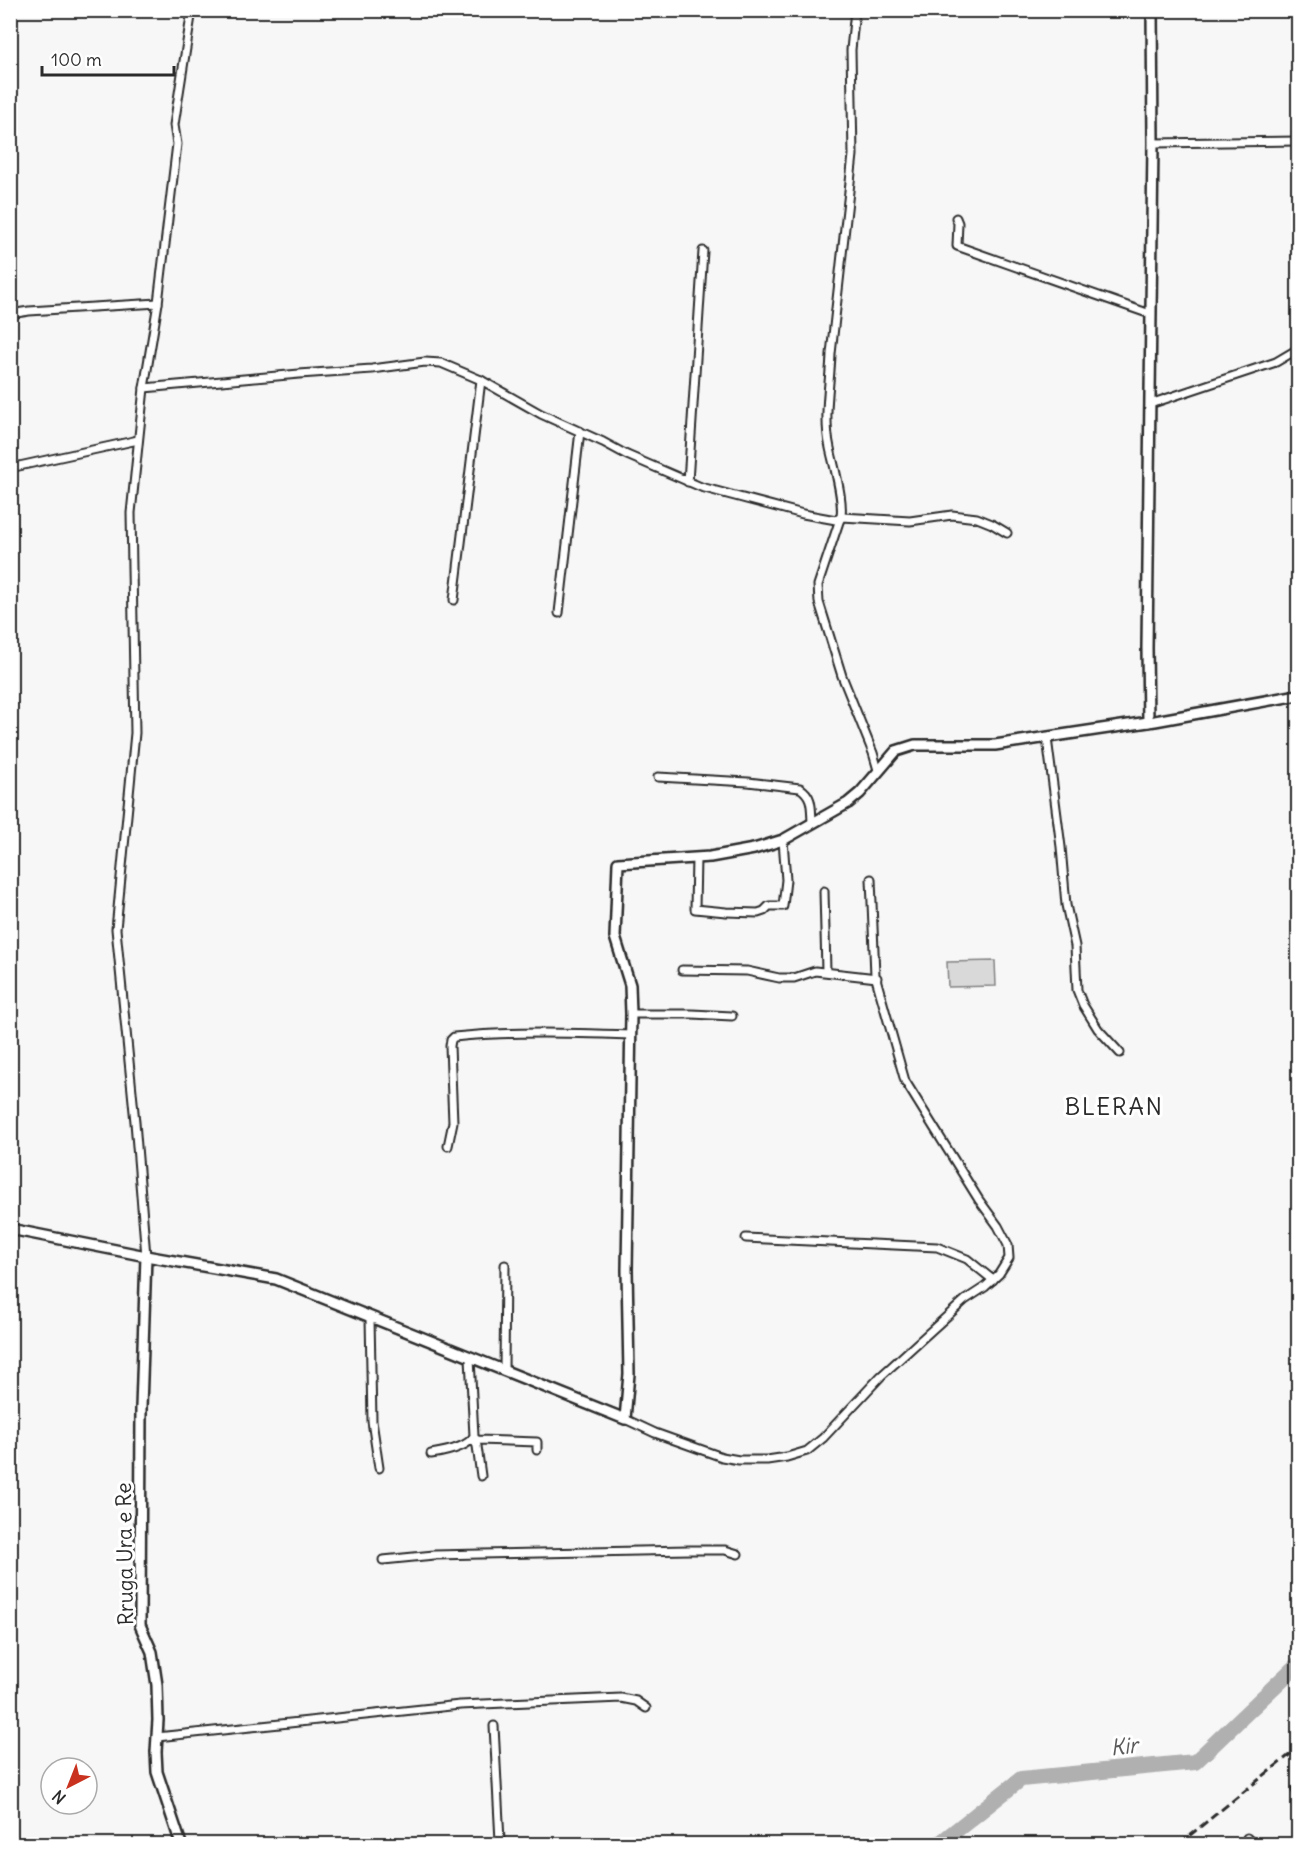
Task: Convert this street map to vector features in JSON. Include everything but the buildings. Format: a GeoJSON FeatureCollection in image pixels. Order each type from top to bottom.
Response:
{"type":"FeatureCollection","features":[{"type":"Feature","properties":{"kind":"street"},"geometry":{"type":"LineString","coordinates":[[146,1256],[116,929],[135,733],[131,513],[144,388],[158,303],[177,144],[174,125],[192,10]]}},
{"type":"Feature","properties":{"kind":"street"},"geometry":{"type":"LineString","coordinates":[[855,10],[850,50],[853,155],[831,354],[827,413],[827,430],[839,489],[842,517],[818,585],[819,602],[842,676],[878,770]]}},
{"type":"Feature","properties":{"kind":"street"},"geometry":{"type":"LineString","coordinates":[[1148,722],[1152,10]]}},
{"type":"Feature","properties":{"kind":"street"},"geometry":{"type":"LineString","coordinates":[[1153,143],[1299,141]]}},
{"type":"Feature","properties":{"kind":"street"},"geometry":{"type":"LineString","coordinates":[[956,218],[958,223],[957,246],[1150,314]]}},
{"type":"Feature","properties":{"kind":"street"},"geometry":{"type":"LineString","coordinates":[[688,482],[703,250]]}},
{"type":"Feature","properties":{"kind":"street"},"geometry":{"type":"LineString","coordinates":[[10,314],[158,303]]}},
{"type":"Feature","properties":{"kind":"street"},"geometry":{"type":"LineString","coordinates":[[1150,404],[1276,362],[1299,349]]}},
{"type":"Feature","properties":{"kind":"street"},"geometry":{"type":"LineString","coordinates":[[144,388],[372,369],[425,362],[441,363],[481,380],[541,414],[701,487],[803,514],[836,520],[842,517],[910,521],[952,516],[977,518],[1007,533]]}},
{"type":"Feature","properties":{"kind":"street"},"geometry":{"type":"LineString","coordinates":[[454,600],[481,380]]}},
{"type":"Feature","properties":{"kind":"street"},"geometry":{"type":"LineString","coordinates":[[559,613],[580,431]]}},
{"type":"Feature","properties":{"kind":"street"},"geometry":{"type":"LineString","coordinates":[[10,468],[138,440]]}},
{"type":"Feature","properties":{"kind":"street"},"geometry":{"type":"LineString","coordinates":[[625,1419],[629,1374],[627,1270],[631,1014],[630,985],[615,937],[617,865],[625,862],[696,858],[754,849],[783,840],[848,803],[860,793],[896,751],[915,744],[995,745],[1148,722],[1299,695]]}},
{"type":"Feature","properties":{"kind":"street"},"geometry":{"type":"LineString","coordinates":[[1047,738],[1066,905],[1075,946],[1077,990],[1083,1005],[1098,1029],[1120,1053]]}},
{"type":"Feature","properties":{"kind":"street"},"geometry":{"type":"LineString","coordinates":[[658,777],[748,782],[800,788],[810,797],[812,822]]}},
{"type":"Feature","properties":{"kind":"street"},"geometry":{"type":"LineString","coordinates":[[696,858],[695,909],[726,912],[764,911],[769,906],[783,906],[786,880],[783,840]]}},
{"type":"Feature","properties":{"kind":"street"},"geometry":{"type":"LineString","coordinates":[[10,1229],[276,1280],[722,1457],[739,1460],[767,1460],[807,1451],[823,1438],[881,1376],[966,1300],[993,1280],[1009,1258],[1008,1245],[998,1226],[979,1200],[905,1081],[877,978],[872,879]]}},
{"type":"Feature","properties":{"kind":"street"},"geometry":{"type":"LineString","coordinates":[[824,891],[826,971]]}},
{"type":"Feature","properties":{"kind":"street"},"geometry":{"type":"LineString","coordinates":[[682,970],[747,971],[779,978],[794,978],[815,971],[826,971],[877,978]]}},
{"type":"Feature","properties":{"kind":"street"},"geometry":{"type":"LineString","coordinates":[[631,1014],[732,1016]]}},
{"type":"Feature","properties":{"kind":"street"},"geometry":{"type":"LineString","coordinates":[[448,1146],[453,1122],[450,1046],[454,1037],[565,1033],[631,1035]]}},
{"type":"Feature","properties":{"kind":"street"},"geometry":{"type":"LineString","coordinates":[[746,1238],[936,1247],[967,1259],[993,1280]]}},
{"type":"Feature","properties":{"kind":"street","name":"Rruga Ura e Re"},"geometry":{"type":"LineString","coordinates":[[146,1256],[141,1408],[140,1625],[152,1652],[157,1696],[157,1772],[182,1845]]}},
{"type":"Feature","properties":{"kind":"street"},"geometry":{"type":"LineString","coordinates":[[504,1371],[505,1265]]}},
{"type":"Feature","properties":{"kind":"street"},"geometry":{"type":"LineString","coordinates":[[370,1318],[371,1412],[379,1468]]}},
{"type":"Feature","properties":{"kind":"street"},"geometry":{"type":"LineString","coordinates":[[470,1358],[473,1438],[477,1446],[481,1476]]}},
{"type":"Feature","properties":{"kind":"street"},"geometry":{"type":"LineString","coordinates":[[473,1438],[537,1442],[537,1450]]}},
{"type":"Feature","properties":{"kind":"street"},"geometry":{"type":"LineString","coordinates":[[431,1454],[465,1444],[473,1438]]}},
{"type":"Feature","properties":{"kind":"street"},"geometry":{"type":"LineString","coordinates":[[383,1560],[434,1555],[689,1550],[725,1550],[738,1554]]}},
{"type":"Feature","properties":{"kind":"street"},"geometry":{"type":"LineString","coordinates":[[157,1737],[460,1705],[621,1698],[636,1701],[646,1708]]}},
{"type":"Feature","properties":{"kind":"street"},"geometry":{"type":"LineString","coordinates":[[493,1845],[500,1841],[494,1726]]}},
{"type":"Feature","properties":{"kind":"street"},"geometry":{"type":"LineString","coordinates":[[1247,1838],[1253,1845]]}},
{"type":"Feature","properties":{"kind":"shaded area"},"geometry":{"type":"Polygon","coordinates":[[[995,961],[996,986],[948,987],[947,962],[995,961]]]}},
{"type":"Feature","properties":{"kind":"waterway","name":"Kir"},"geometry":{"type":"LineString","coordinates":[[939,1844],[1021,1779],[1195,1762],[1298,1664]]}},
{"type":"Feature","properties":{"kind":"railway"},"geometry":{"type":"LineString","coordinates":[[1179,1844],[1298,1748]]}},
{"type":"Feature","properties":{"kind":"district","name":"BLERAN"},"geometry":{"type":"Point","coordinates":[1114,1107]}}]}
